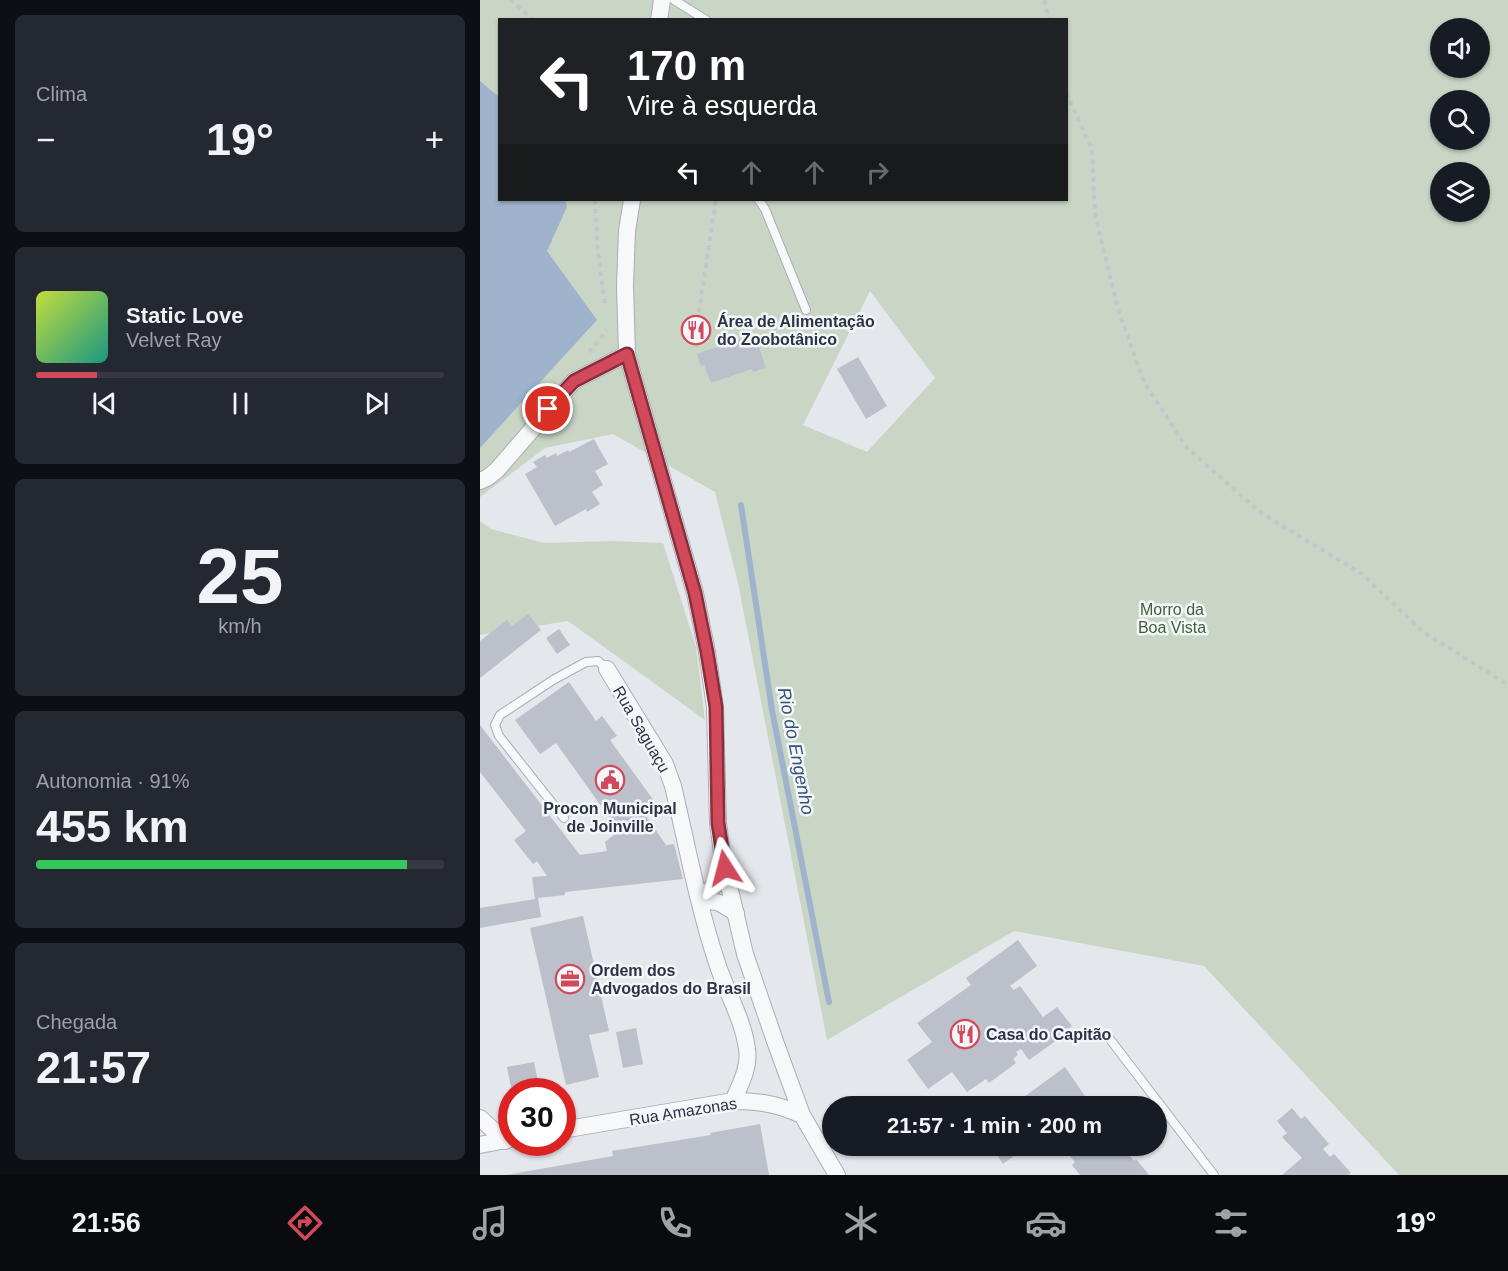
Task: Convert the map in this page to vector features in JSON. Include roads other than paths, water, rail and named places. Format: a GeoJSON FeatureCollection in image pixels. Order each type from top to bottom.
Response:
{"type":"FeatureCollection","features":[{"type":"Feature","properties":{"kind":"street"},"geometry":{"type":"LineString","coordinates":[[659,18],[662,0]]}},
{"type":"Feature","properties":{"kind":"street"},"geometry":{"type":"LineString","coordinates":[[632,201],[627,231],[625,286],[627,354],[695,593],[707,652],[716,707],[718,823],[725,868],[745,954],[767,1020],[802,1115],[837,1175]]}},
{"type":"Feature","properties":{"kind":"street"},"geometry":{"type":"LineString","coordinates":[[480,481],[497,470],[574,381],[627,354]]}},
{"type":"Feature","properties":{"kind":"street","name":"Rua Saguaçu"},"geometry":{"type":"LineString","coordinates":[[607,669],[665,764],[672,786],[716,962],[748,1050],[746,1066],[733,1101]]}},
{"type":"Feature","properties":{"kind":"street"},"geometry":{"type":"LineString","coordinates":[[700,899],[715,885],[725,868]]}},
{"type":"Feature","properties":{"kind":"street"},"geometry":{"type":"LineString","coordinates":[[700,899],[720,903],[736,913]]}},
{"type":"Feature","properties":{"kind":"street"},"geometry":{"type":"LineString","coordinates":[[742,1031],[767,1020]]}},
{"type":"Feature","properties":{"kind":"street","name":"Rua Amazonas"},"geometry":{"type":"LineString","coordinates":[[576,1128],[733,1101],[762,1101],[802,1115]]}},
{"type":"Feature","properties":{"kind":"street"},"geometry":{"type":"LineString","coordinates":[[480,1118],[498,1132]]}},
{"type":"Feature","properties":{"kind":"street"},"geometry":{"type":"LineString","coordinates":[[480,1145],[498,1142]]}},
{"type":"Feature","properties":{"kind":"lane"},"geometry":{"type":"LineString","coordinates":[[674,0],[703,18]]}},
{"type":"Feature","properties":{"kind":"lane"},"geometry":{"type":"LineString","coordinates":[[760,201],[806,310]]}},
{"type":"Feature","properties":{"kind":"lane"},"geometry":{"type":"LineString","coordinates":[[564,818],[499,736],[495,725],[500,715],[553,680],[586,662],[598,661],[607,669]]}},
{"type":"Feature","properties":{"kind":"lane"},"geometry":{"type":"LineString","coordinates":[[1109,1038],[1214,1175]]}},
{"type":"Feature","properties":{"kind":"water"},"geometry":{"type":"Polygon","coordinates":[[[480,81],[498,96],[498,201],[565,201],[567,207],[547,251],[597,320],[480,448],[480,81]]]}},
{"type":"Feature","properties":{"kind":"waterway","name":"Rio do Engenho"},"geometry":{"type":"LineString","coordinates":[[741,505],[772,710],[829,1002]]}},
{"type":"Feature","properties":{"kind":"place","name":"Área de Alimentação do Zoobotânico"},"geometry":{"type":"Point","coordinates":[696,330]}},
{"type":"Feature","properties":{"kind":"place","name":"Procon Municipal de Joinville"},"geometry":{"type":"Point","coordinates":[610,780]}},
{"type":"Feature","properties":{"kind":"place","name":"Ordem dos Advogados do Brasil"},"geometry":{"type":"Point","coordinates":[570,979]}},
{"type":"Feature","properties":{"kind":"place","name":"Casa do Capitão"},"geometry":{"type":"Point","coordinates":[965,1034]}},
{"type":"Feature","properties":{"kind":"park label","name":"Morro da Boa Vista"},"geometry":{"type":"Point","coordinates":[1172,618]}}]}
